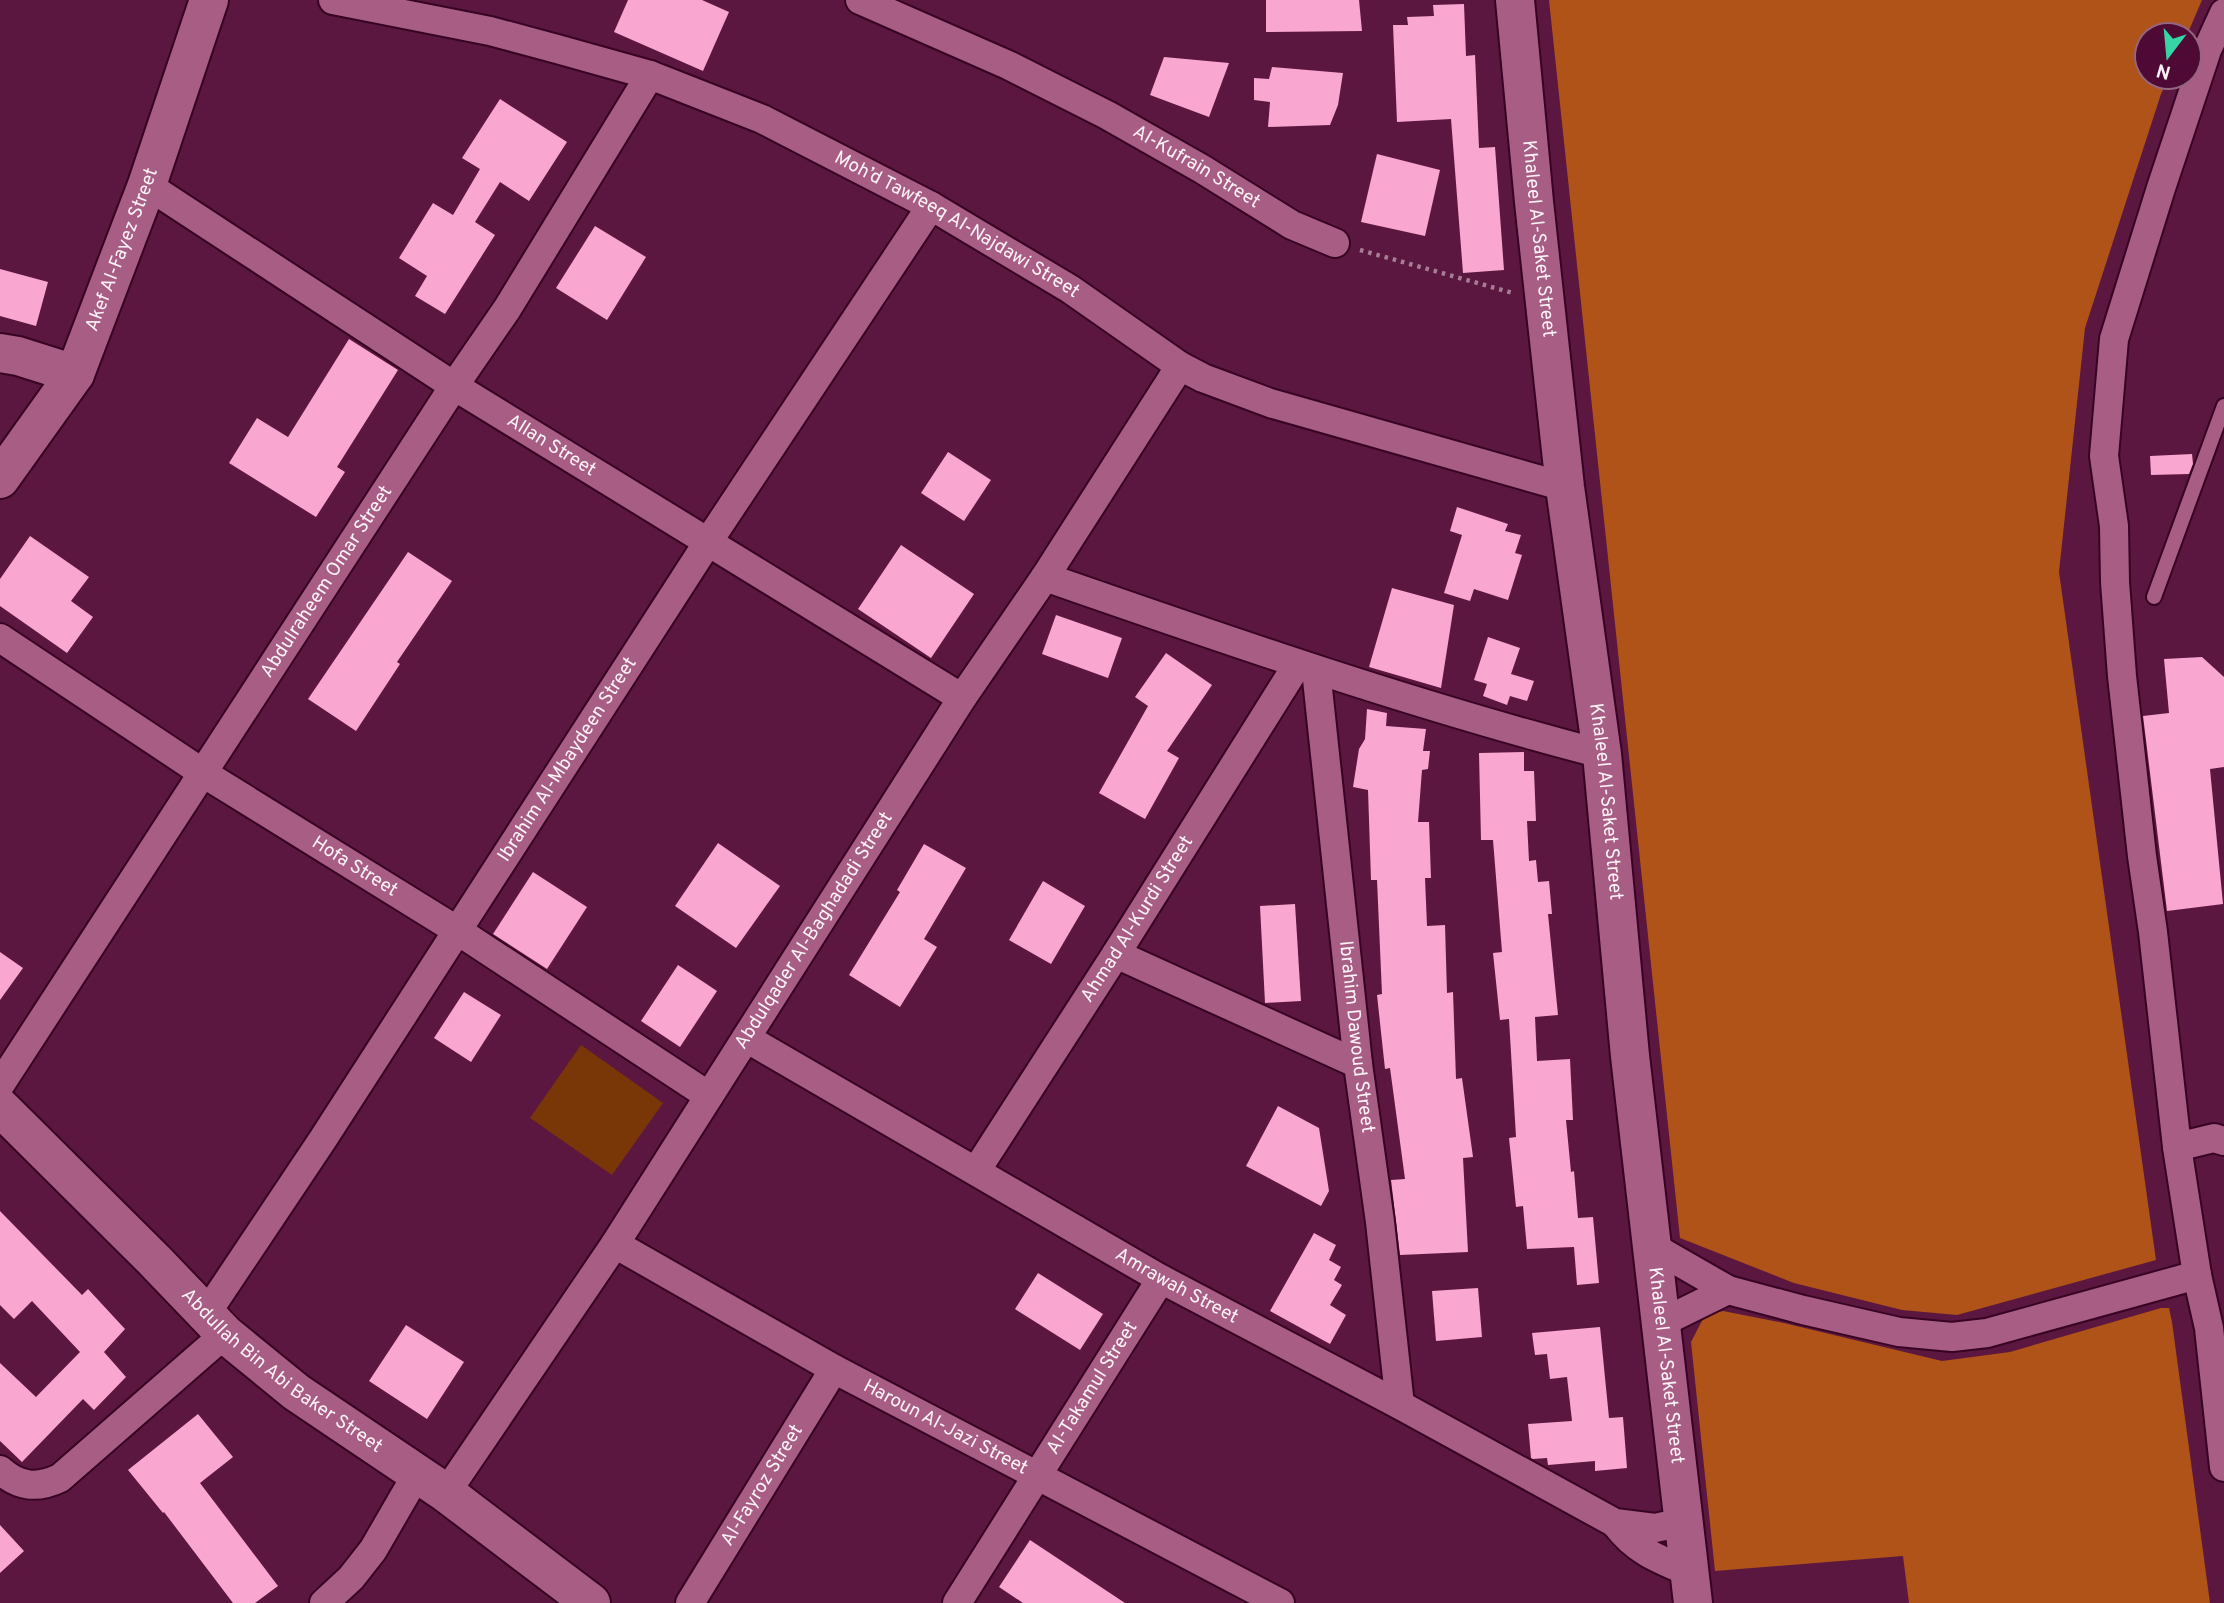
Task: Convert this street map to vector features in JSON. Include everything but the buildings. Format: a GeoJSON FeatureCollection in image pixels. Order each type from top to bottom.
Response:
{"type":"FeatureCollection","features":[{"type":"Feature","properties":{"kind":"street","name":"Akef Al-Fayez Street"},"geometry":{"type":"LineString","coordinates":[[0,479],[75,374],[147,185],[209,0]]}},
{"type":"Feature","properties":{"kind":"street","name":"Moh’d Tawfeeq Al-Najdawi Street"},"geometry":{"type":"LineString","coordinates":[[333,0],[490,31],[650,75],[762,119],[931,206],[1070,289],[1180,366],[1214,383],[1270,402],[1565,486]]}},
{"type":"Feature","properties":{"kind":"street","name":"Al-Kufrain Street"},"geometry":{"type":"LineString","coordinates":[[860,0],[1008,65],[1107,115],[1292,225],[1335,243]]}},
{"type":"Feature","properties":{"kind":"street","name":"Khaleel Al-Saket Street"},"geometry":{"type":"LineString","coordinates":[[1515,0],[1565,486],[1601,754],[1630,1056],[1691,1588]]}},
{"type":"Feature","properties":{"kind":"street"},"geometry":{"type":"LineString","coordinates":[[2224,13],[2216,50],[2161,188],[2114,339],[2104,456],[2115,526],[2115,582],[2131,765],[2177,1147],[2197,1275],[2217,1329],[2224,1467]]}},
{"type":"Feature","properties":{"kind":"street","name":"Abdulraheem Omar Street"},"geometry":{"type":"LineString","coordinates":[[0,1085],[454,386],[507,309],[650,75]]}},
{"type":"Feature","properties":{"kind":"street","name":"Allan Street"},"geometry":{"type":"LineString","coordinates":[[147,185],[454,386],[962,698]]}},
{"type":"Feature","properties":{"kind":"street","name":"Ibrahim Al-Mbaydeen Street"},"geometry":{"type":"LineString","coordinates":[[0,1470],[15,1480],[33,1486],[60,1478],[215,1324],[323,1139],[708,542],[931,206]]}},
{"type":"Feature","properties":{"kind":"street"},"geometry":{"type":"LineString","coordinates":[[0,353],[75,374]]}},
{"type":"Feature","properties":{"kind":"street","name":"Abdulqader Al-Baghadadi Street"},"geometry":{"type":"LineString","coordinates":[[324,1603],[351,1578],[431,1483],[615,1244],[962,698],[1045,577],[1180,366]]}},
{"type":"Feature","properties":{"kind":"street"},"geometry":{"type":"LineString","coordinates":[[1045,577],[1307,667],[1601,754]]}},
{"type":"Feature","properties":{"kind":"street","name":"Hofa Street"},"geometry":{"type":"LineString","coordinates":[[0,638],[203,773],[458,931],[709,1096]]}},
{"type":"Feature","properties":{"kind":"street","name":"Ahmad Al-Kurdi Street"},"geometry":{"type":"LineString","coordinates":[[976,1171],[1116,954],[1307,667]]}},
{"type":"Feature","properties":{"kind":"street","name":"Ibrahim Dawoud Street"},"geometry":{"type":"LineString","coordinates":[[1307,667],[1380,1222],[1400,1405]]}},
{"type":"Feature","properties":{"kind":"street"},"geometry":{"type":"LineString","coordinates":[[1116,954],[1358,1064]]}},
{"type":"Feature","properties":{"kind":"street","name":"Amrawah Street"},"geometry":{"type":"LineString","coordinates":[[746,1038],[1161,1279],[1400,1405],[1615,1523],[1655,1528],[1683,1522]]}},
{"type":"Feature","properties":{"kind":"street","name":"Abdullah Bin Abi Baker Street"},"geometry":{"type":"LineString","coordinates":[[0,1107],[215,1324],[296,1392],[431,1483],[590,1603]]}},
{"type":"Feature","properties":{"kind":"street"},"geometry":{"type":"LineString","coordinates":[[2177,1147],[2214,1138],[2224,1141]]}},
{"type":"Feature","properties":{"kind":"street","name":"Haroun Al-Jazi Street"},"geometry":{"type":"LineString","coordinates":[[615,1244],[834,1368],[1038,1476],[1236,1593],[1280,1603]]}},
{"type":"Feature","properties":{"kind":"street"},"geometry":{"type":"LineString","coordinates":[[1653,1247],[1728,1290],[1876,1328],[1952,1337],[1987,1333],[2197,1275]]}},
{"type":"Feature","properties":{"kind":"street","name":"Al-Takamul Street"},"geometry":{"type":"LineString","coordinates":[[957,1603],[1161,1279]]}},
{"type":"Feature","properties":{"kind":"street"},"geometry":{"type":"LineString","coordinates":[[1661,1323],[1728,1290]]}},
{"type":"Feature","properties":{"kind":"street","name":"Al-Fayroz Street"},"geometry":{"type":"LineString","coordinates":[[690,1603],[834,1368]]}},
{"type":"Feature","properties":{"kind":"street","name":"Amrawah Street"},"geometry":{"type":"LineString","coordinates":[[1615,1523],[1629,1541],[1691,1588]]}},
{"type":"Feature","properties":{"kind":"lane"},"geometry":{"type":"LineString","coordinates":[[2154,597],[2224,406]]}},
{"type":"Feature","properties":{"kind":"path"},"geometry":{"type":"LineString","coordinates":[[1335,243],[1546,302]]}},
{"type":"Feature","properties":{"kind":"shaded area"},"geometry":{"type":"Polygon","coordinates":[[[1549,0],[2202,0],[2193,21],[2133,21],[2133,91],[2162,91],[2085,328],[2059,572],[2156,1260],[1957,1315],[1902,1310],[1794,1283],[1680,1238],[1549,0]]]}},
{"type":"Feature","properties":{"kind":"shaded area"},"geometry":{"type":"Polygon","coordinates":[[[581,1045],[663,1103],[612,1175],[530,1118],[581,1045]]]}},
{"type":"Feature","properties":{"kind":"shaded area"},"geometry":{"type":"Polygon","coordinates":[[[2161,1308],[2169,1308],[2172,1322],[2210,1603],[1909,1603],[1903,1556],[1715,1571],[1691,1342],[1705,1315],[1723,1311],[1942,1361],[2010,1352],[2161,1308]]]}}]}
